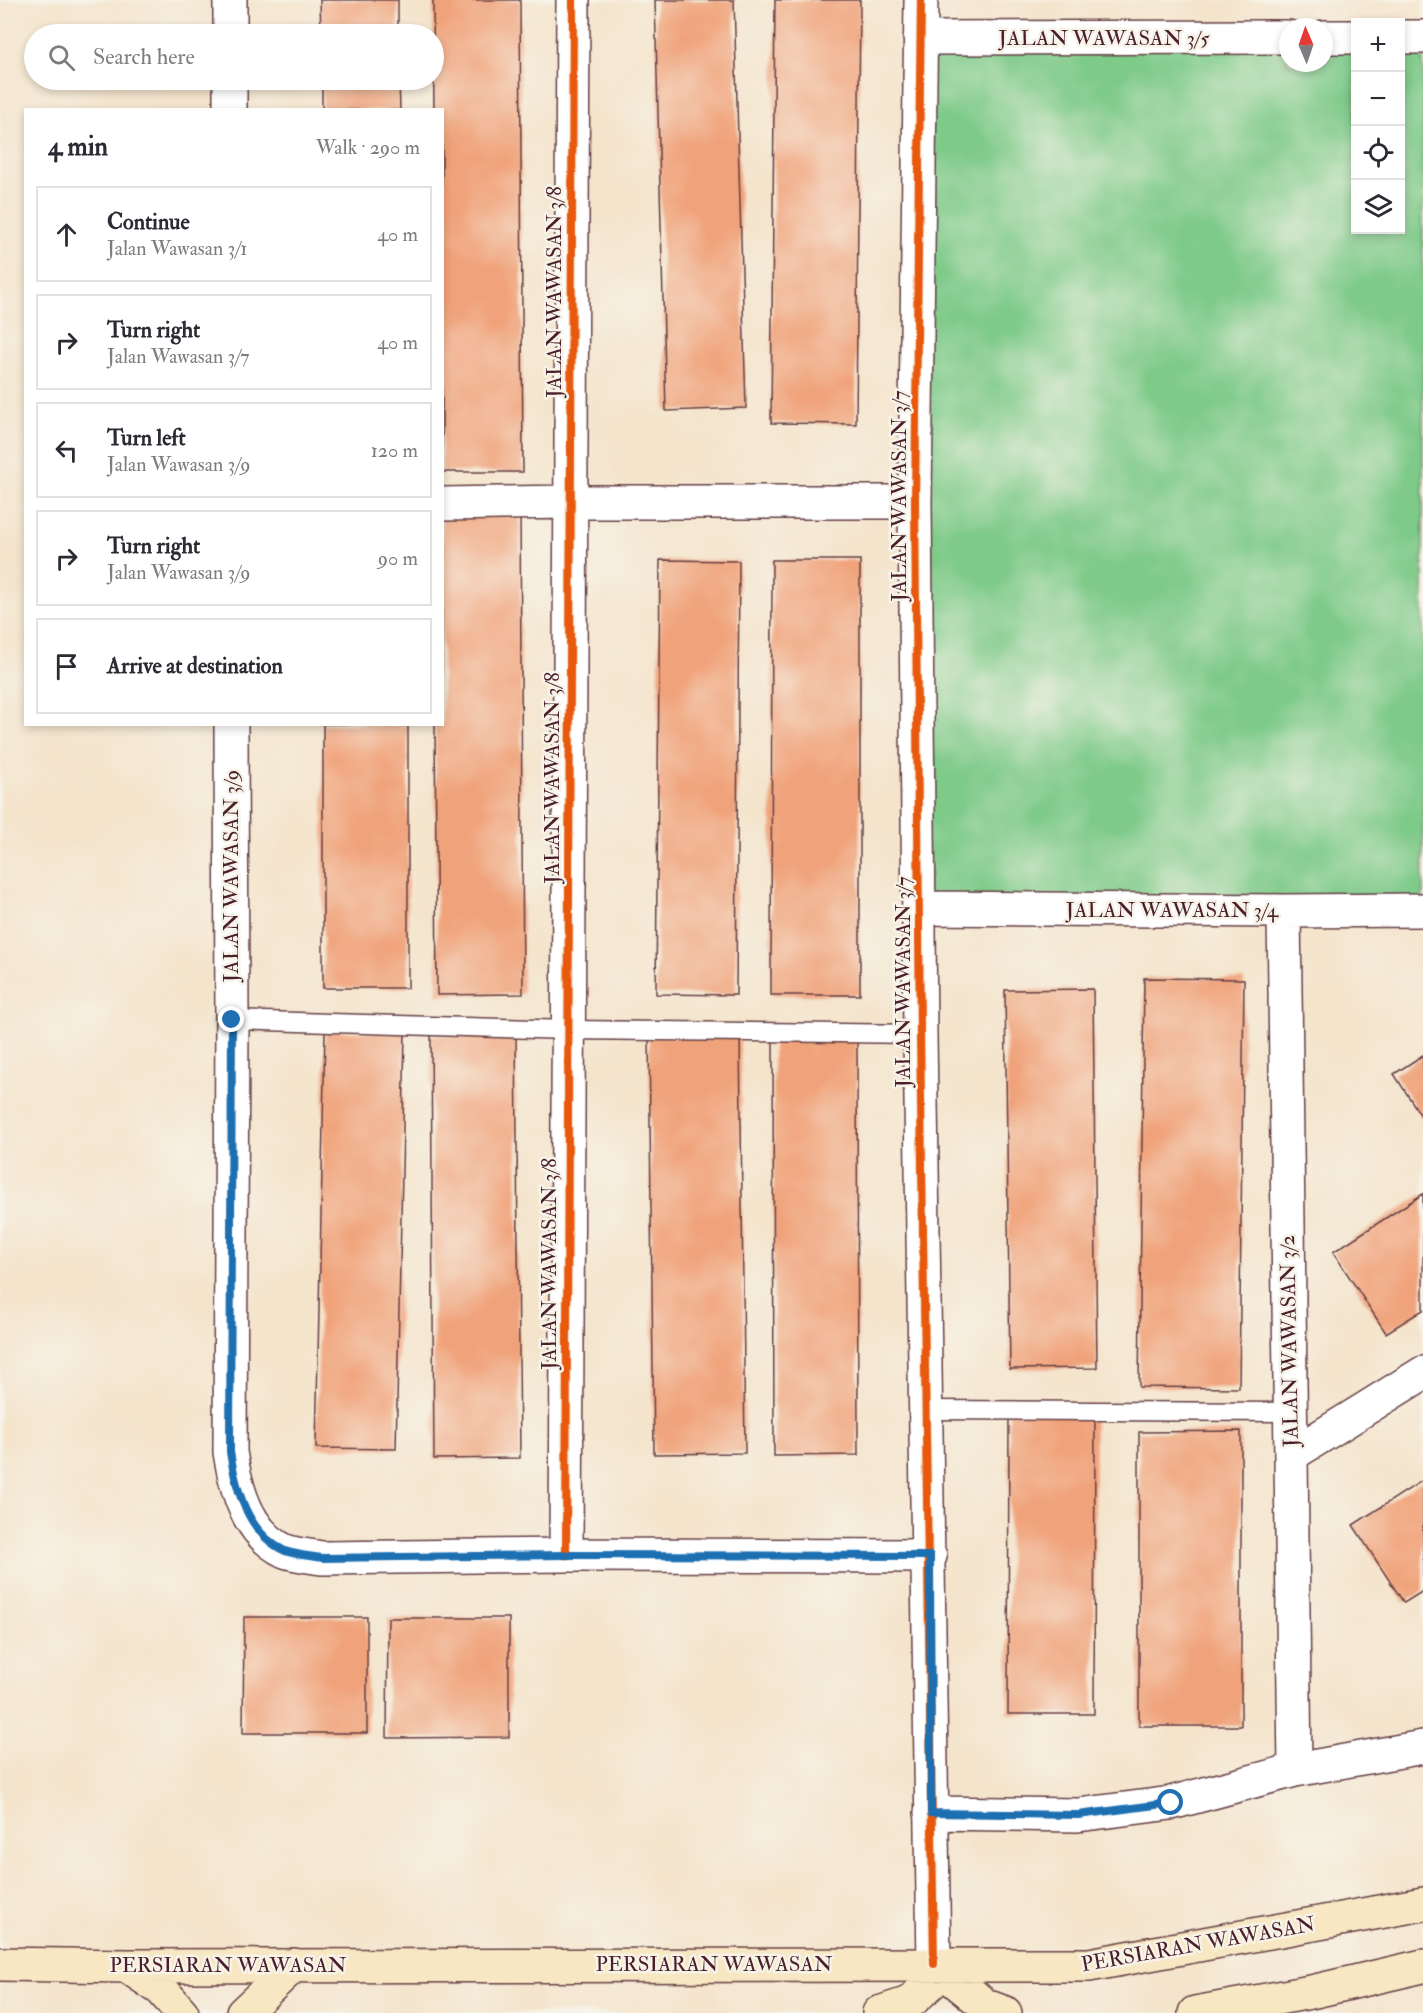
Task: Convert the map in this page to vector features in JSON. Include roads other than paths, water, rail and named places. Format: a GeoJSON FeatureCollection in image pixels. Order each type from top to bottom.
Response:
{"type":"FeatureCollection","features":[{"type":"Feature","properties":{"kind":"main road","name":"PERSIARAN WAWASAN"},"geometry":{"type":"LineString","coordinates":[[0,1964],[127,1966],[1089,1965],[1423,1904]]}},
{"type":"Feature","properties":{"kind":"main road"},"geometry":{"type":"LineString","coordinates":[[879,2013],[909,2003],[931,1983],[934,1964],[986,2006],[1005,2013]]}},
{"type":"Feature","properties":{"kind":"main road"},"geometry":{"type":"LineString","coordinates":[[243,2013],[294,1965]]}},
{"type":"Feature","properties":{"kind":"main road"},"geometry":{"type":"LineString","coordinates":[[127,1966],[161,1989],[182,2013]]}},
{"type":"Feature","properties":{"kind":"main road"},"geometry":{"type":"LineString","coordinates":[[1195,2013],[1311,1992],[1423,1966]]}},
{"type":"Feature","properties":{"kind":"street"},"geometry":{"type":"LineString","coordinates":[[230,0],[230,24]]}},
{"type":"Feature","properties":{"kind":"street","name":"JALAN WAWASAN 3/8"},"geometry":{"type":"LineString","coordinates":[[566,1555],[573,0]]}},
{"type":"Feature","properties":{"kind":"street","name":"JALAN WAWASAN 3/7"},"geometry":{"type":"LineString","coordinates":[[921,0],[915,502],[921,908],[920,1034],[930,1556],[934,1964]]}},
{"type":"Feature","properties":{"kind":"street","name":"JALAN WAWASAN 3/5"},"geometry":{"type":"LineString","coordinates":[[920,39],[1279,37]]}},
{"type":"Feature","properties":{"kind":"street"},"geometry":{"type":"LineString","coordinates":[[1333,37],[1351,37]]}},
{"type":"Feature","properties":{"kind":"street"},"geometry":{"type":"LineString","coordinates":[[1405,37],[1423,37]]}},
{"type":"Feature","properties":{"kind":"street"},"geometry":{"type":"LineString","coordinates":[[230,90],[230,108]]}},
{"type":"Feature","properties":{"kind":"street"},"geometry":{"type":"LineString","coordinates":[[444,504],[915,502]]}},
{"type":"Feature","properties":{"kind":"street","name":"JALAN WAWASAN 3/9"},"geometry":{"type":"LineString","coordinates":[[231,726],[230,1452],[235,1485],[248,1514],[265,1538],[286,1551],[322,1558],[566,1555],[930,1556]]}},
{"type":"Feature","properties":{"kind":"street","name":"JALAN WAWASAN 3/4"},"geometry":{"type":"LineString","coordinates":[[921,908],[1423,910]]}},
{"type":"Feature","properties":{"kind":"street","name":"JALAN WAWASAN 3/2"},"geometry":{"type":"LineString","coordinates":[[1284,911],[1295,1770]]}},
{"type":"Feature","properties":{"kind":"street"},"geometry":{"type":"LineString","coordinates":[[1291,1455],[1423,1373]]}},
{"type":"Feature","properties":{"kind":"street"},"geometry":{"type":"LineString","coordinates":[[931,1813],[1078,1815],[1171,1803],[1295,1770],[1423,1747]]}},
{"type":"Feature","properties":{"kind":"lane"},"geometry":{"type":"LineString","coordinates":[[232,1020],[569,1030],[920,1034]]}},
{"type":"Feature","properties":{"kind":"lane"},"geometry":{"type":"LineString","coordinates":[[927,1410],[1289,1412]]}}]}
